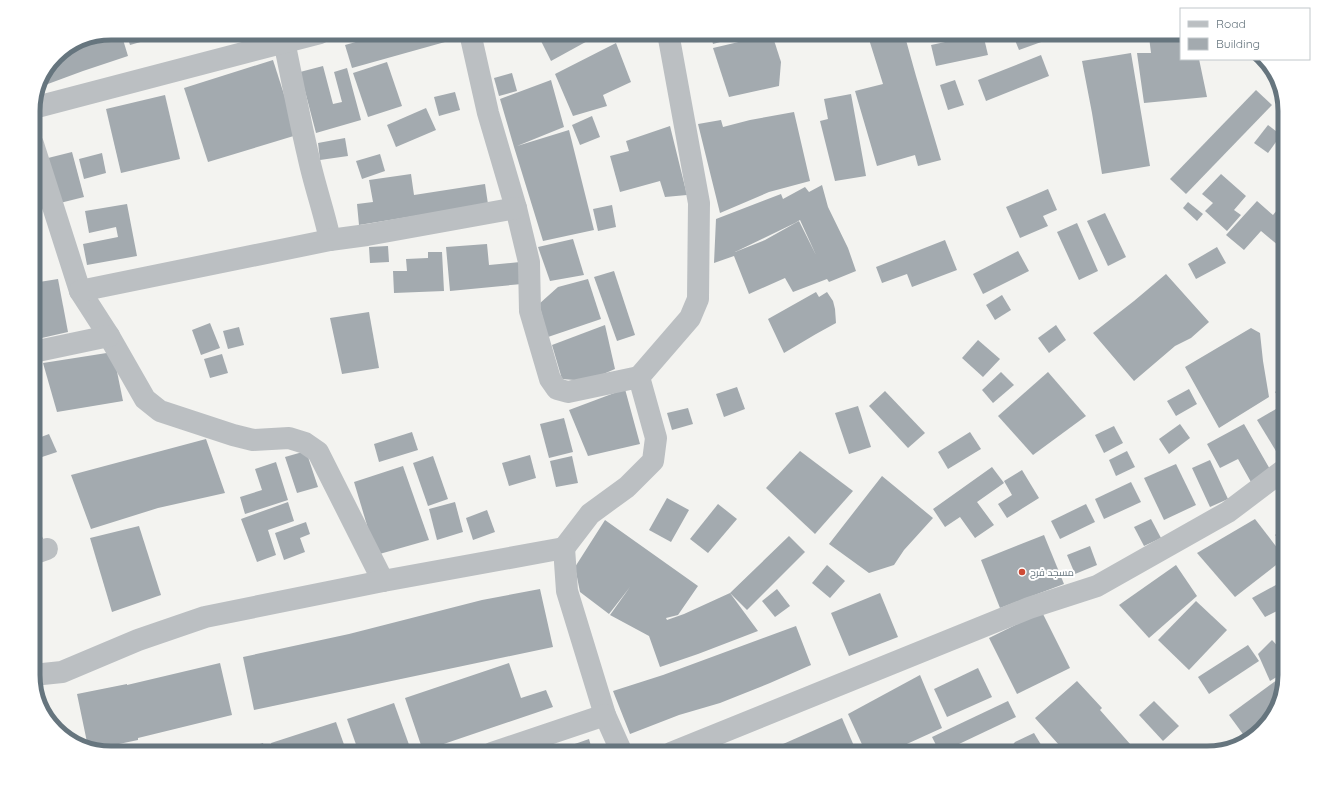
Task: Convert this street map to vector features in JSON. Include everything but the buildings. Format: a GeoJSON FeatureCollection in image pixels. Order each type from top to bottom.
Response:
{"type":"FeatureCollection","features":[{"type":"Feature","properties":{"kind":"street"},"geometry":{"type":"LineString","coordinates":[[40,106],[288,40]]}},
{"type":"Feature","properties":{"kind":"street"},"geometry":{"type":"LineString","coordinates":[[472,40],[488,113],[516,208],[529,262],[530,311],[550,379],[557,389],[568,392],[639,376],[690,318],[698,299],[699,203],[669,40]]}},
{"type":"Feature","properties":{"kind":"street"},"geometry":{"type":"LineString","coordinates":[[284,41],[308,155],[330,240]]}},
{"type":"Feature","properties":{"kind":"street"},"geometry":{"type":"LineString","coordinates":[[40,166],[80,291],[109,336],[145,398],[160,411],[233,435],[253,440],[289,438],[305,444],[318,452],[383,581]]}},
{"type":"Feature","properties":{"kind":"street"},"geometry":{"type":"LineString","coordinates":[[80,291],[330,240],[367,235],[516,208]]}},
{"type":"Feature","properties":{"kind":"street"},"geometry":{"type":"LineString","coordinates":[[40,351],[109,336]]}},
{"type":"Feature","properties":{"kind":"street"},"geometry":{"type":"LineString","coordinates":[[619,746],[605,715],[567,591],[564,548],[590,514],[627,487],[653,461],[656,438],[639,376]]}},
{"type":"Feature","properties":{"kind":"street"},"geometry":{"type":"LineString","coordinates":[[688,746],[1030,608],[1097,586],[1228,512],[1278,474]]}},
{"type":"Feature","properties":{"kind":"street"},"geometry":{"type":"LineString","coordinates":[[40,674],[62,672],[138,640],[205,616],[383,581],[564,548]]}},
{"type":"Feature","properties":{"kind":"street"},"geometry":{"type":"LineString","coordinates":[[513,746],[605,715]]}},
{"type":"Feature","properties":{"kind":"place","name":"مسجد فرح"},"geometry":{"type":"Point","coordinates":[1022,572]}}]}
